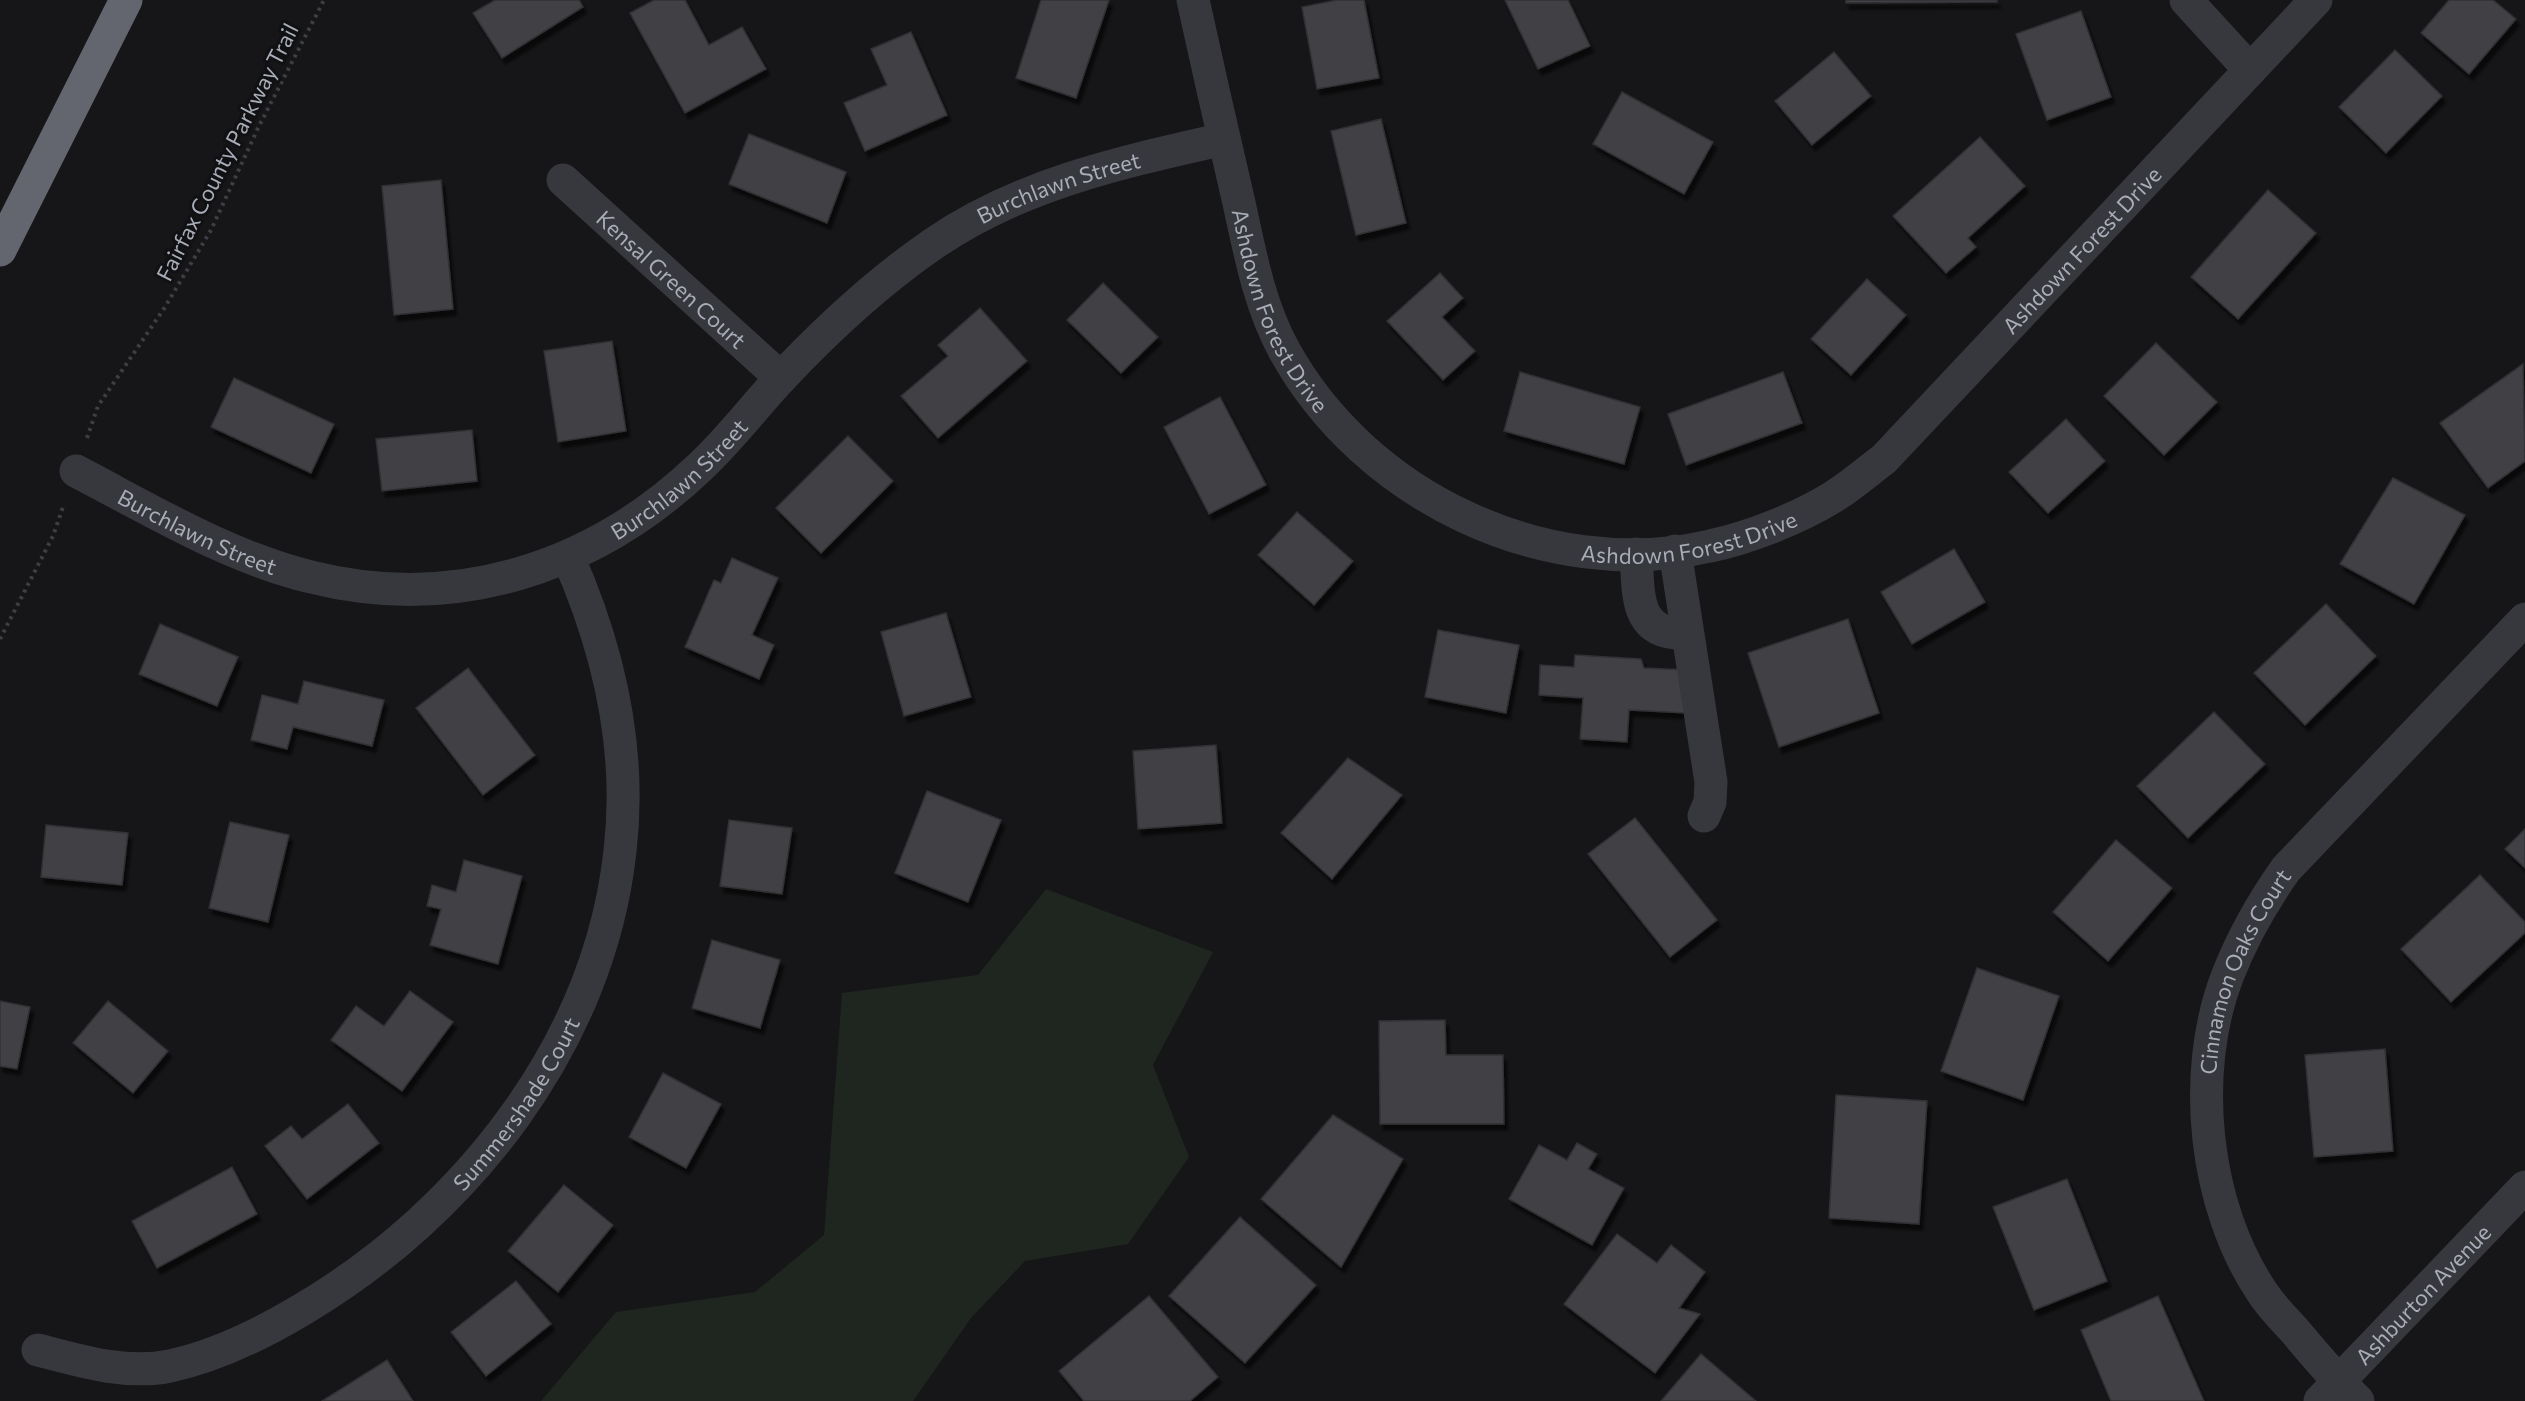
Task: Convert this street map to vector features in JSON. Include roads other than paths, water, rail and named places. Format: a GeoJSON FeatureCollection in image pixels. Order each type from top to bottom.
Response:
{"type":"FeatureCollection","features":[{"type":"Feature","properties":{"kind":"highway"},"geometry":{"type":"LineString","coordinates":[[0,250],[126,0]]}},
{"type":"Feature","properties":{"kind":"street","name":"Ashdown Forest Drive"},"geometry":{"type":"LineString","coordinates":[[1193,0],[1260,294],[1284,350],[1318,402],[1357,445],[1408,486],[1465,518],[1523,539],[1581,551],[1636,554],[1710,547],[1765,529],[1833,498],[1884,459],[2316,0]]}},
{"type":"Feature","properties":{"kind":"street"},"geometry":{"type":"LineString","coordinates":[[2186,0],[2250,70]]}},
{"type":"Feature","properties":{"kind":"street","name":"Burchlawn Street"},"geometry":{"type":"LineString","coordinates":[[76,471],[244,555],[310,577],[368,588],[426,590],[488,582],[568,557],[615,534],[658,505],[702,465],[781,378],[874,288],[935,243],[1002,204],[1073,176],[1224,139]]}},
{"type":"Feature","properties":{"kind":"street","name":"Kensal Green Court"},"geometry":{"type":"LineString","coordinates":[[563,180],[781,378]]}},
{"type":"Feature","properties":{"kind":"street"},"geometry":{"type":"LineString","coordinates":[[1675,551],[1711,782],[1710,802],[1704,816]]}},
{"type":"Feature","properties":{"kind":"street"},"geometry":{"type":"LineString","coordinates":[[1636,554],[1640,601],[1647,621],[1660,629],[1674,633],[1687,633]]}},
{"type":"Feature","properties":{"kind":"street","name":"Summershade Court"},"geometry":{"type":"LineString","coordinates":[[38,1350],[89,1363],[131,1369],[168,1366],[205,1355],[274,1326],[340,1287],[412,1231],[475,1169],[513,1120],[559,1044],[585,990],[607,922],[620,852],[623,782],[621,745],[609,673],[589,606],[568,557]]}},
{"type":"Feature","properties":{"kind":"street","name":"Cinnamon Oaks Court"},"geometry":{"type":"LineString","coordinates":[[2339,1395],[2262,1293],[2247,1267],[2224,1212],[2210,1154],[2206,1095],[2211,1034],[2227,978],[2257,911],[2286,869],[2525,619]]}},
{"type":"Feature","properties":{"kind":"street","name":"Ashburton Avenue"},"geometry":{"type":"LineString","coordinates":[[2339,1395],[2525,1186]]}}]}
